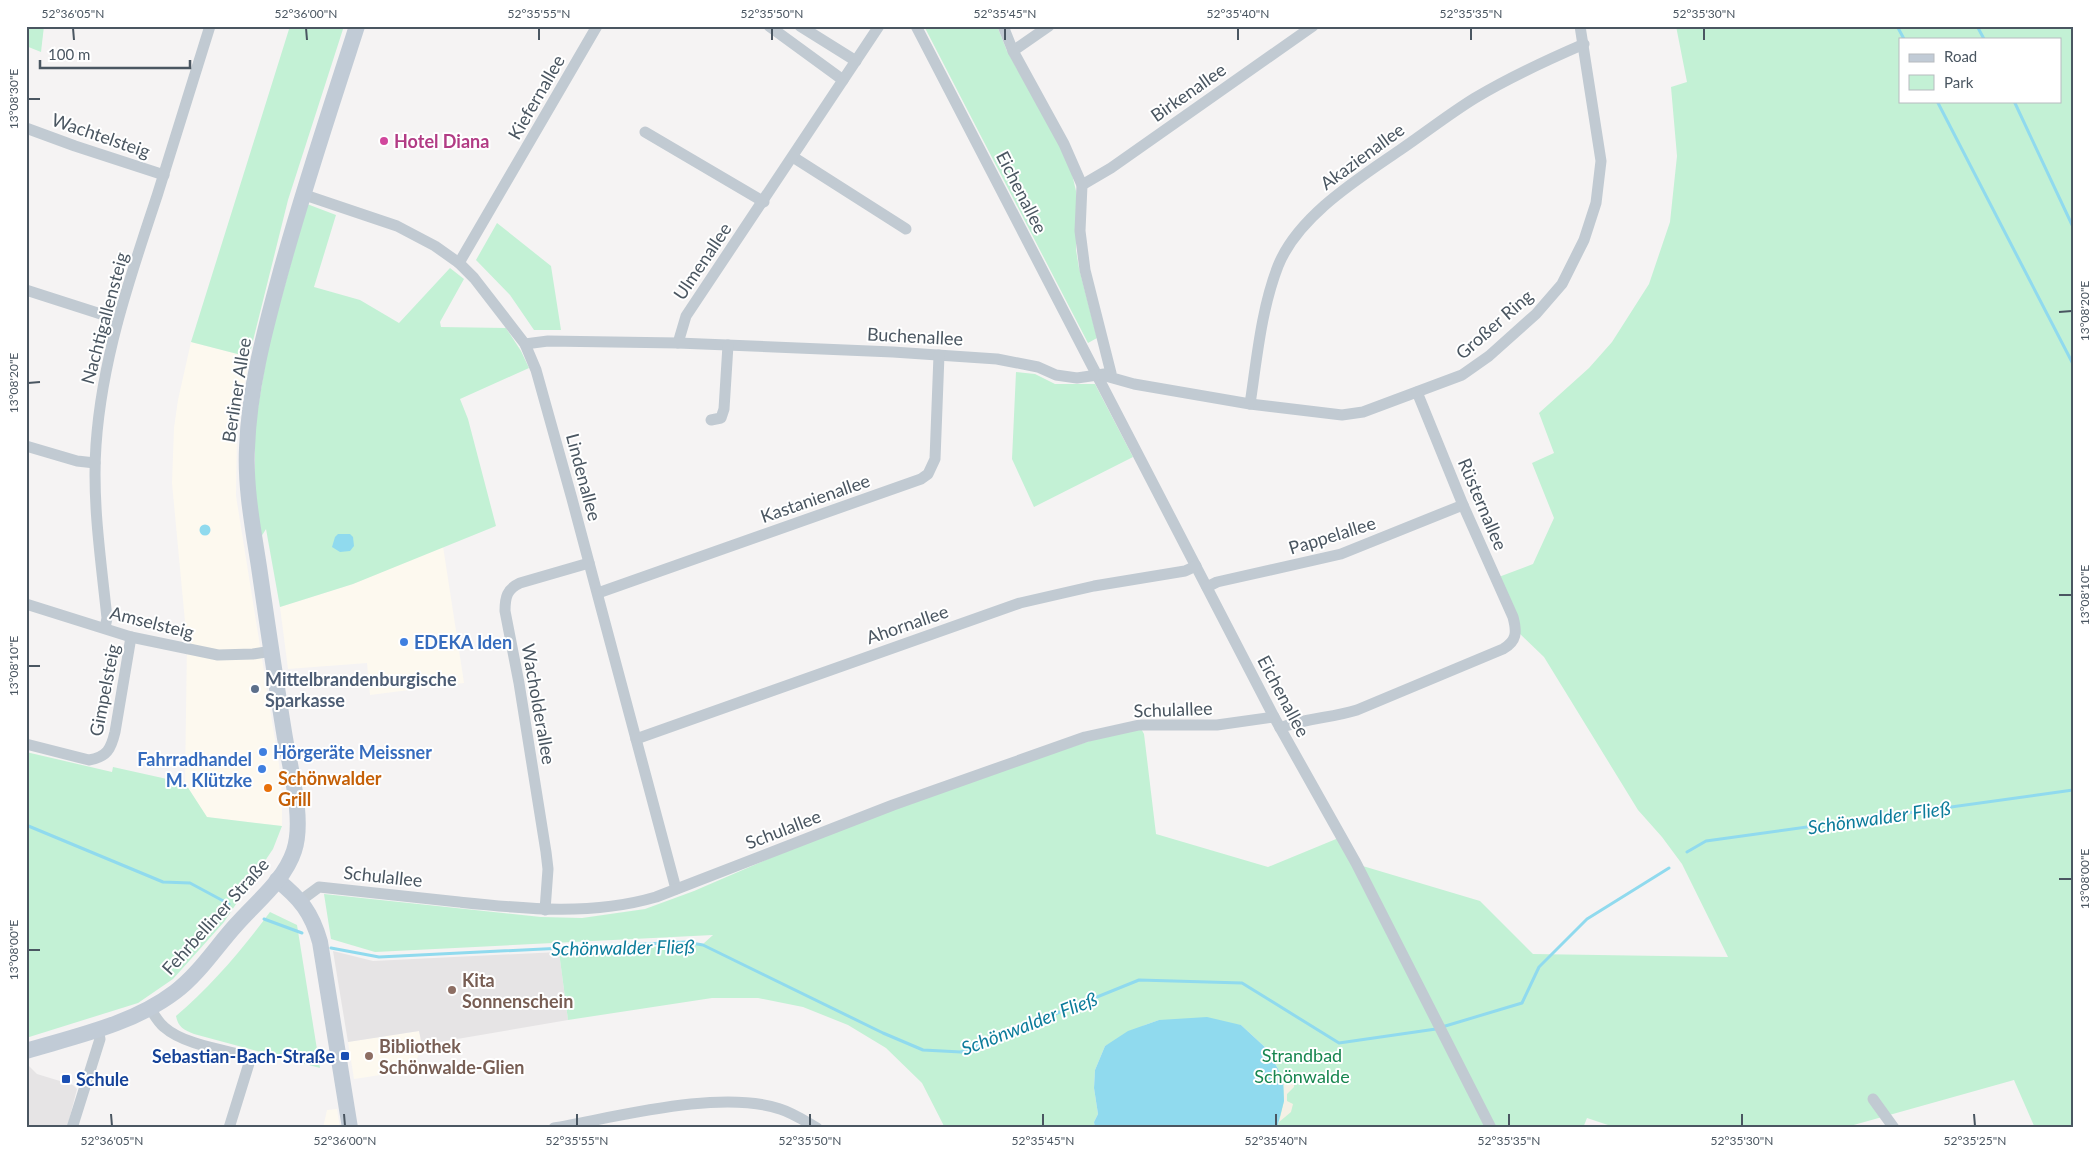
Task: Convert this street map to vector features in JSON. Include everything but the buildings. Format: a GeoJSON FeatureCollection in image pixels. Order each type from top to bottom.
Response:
{"type":"FeatureCollection","features":[{"type":"Feature","properties":{"kind":"main road","name":"Berliner Allee"},"geometry":{"type":"LineString","coordinates":[[296,799],[251,510],[246,450],[249,418],[260,356],[302,194],[357,26]]}},
{"type":"Feature","properties":{"kind":"main road","name":"Fehrbelliner Straße"},"geometry":{"type":"LineString","coordinates":[[26,1052],[98,1029],[150,1008],[177,991],[277,880],[295,848],[297,827],[296,799]]}},
{"type":"Feature","properties":{"kind":"main road"},"geometry":{"type":"LineString","coordinates":[[277,880],[300,901],[314,922],[320,942],[350,1128]]}},
{"type":"Feature","properties":{"kind":"street","name":"Kiefernallee"},"geometry":{"type":"LineString","coordinates":[[459,263],[597,26]]}},
{"type":"Feature","properties":{"kind":"street"},"geometry":{"type":"LineString","coordinates":[[769,26],[843,80]]}},
{"type":"Feature","properties":{"kind":"street"},"geometry":{"type":"LineString","coordinates":[[800,26],[856,61]]}},
{"type":"Feature","properties":{"kind":"street","name":"Ulmenallee"},"geometry":{"type":"LineString","coordinates":[[678,343],[686,316],[764,202],[879,26]]}},
{"type":"Feature","properties":{"kind":"street","name":"Eichenallee"},"geometry":{"type":"LineString","coordinates":[[916,26],[1274,717],[1356,864],[1491,1128]]}},
{"type":"Feature","properties":{"kind":"street"},"geometry":{"type":"LineString","coordinates":[[1003,26],[1013,51],[1064,144],[1082,185],[1080,231],[1085,270],[1111,373],[1096,374]]}},
{"type":"Feature","properties":{"kind":"street"},"geometry":{"type":"LineString","coordinates":[[1013,51],[1048,26]]}},
{"type":"Feature","properties":{"kind":"street","name":"Birkenallee"},"geometry":{"type":"LineString","coordinates":[[1082,185],[1111,168],[1313,26]]}},
{"type":"Feature","properties":{"kind":"street","name":"Großer Ring"},"geometry":{"type":"LineString","coordinates":[[1096,374],[1134,384],[1250,404],[1303,412],[1342,415],[1363,412],[1462,375],[1512,337],[1536,314],[1562,284],[1584,240],[1596,203],[1601,160],[1580,26]]}},
{"type":"Feature","properties":{"kind":"street","name":"Nachtigallensteig"},"geometry":{"type":"LineString","coordinates":[[106,628],[107,618],[97,506],[96,463],[103,382],[117,323],[164,175],[205,27]]}},
{"type":"Feature","properties":{"kind":"street","name":"Akazienallee"},"geometry":{"type":"LineString","coordinates":[[1250,404],[1267,302],[1278,265],[1294,239],[1323,207],[1345,188],[1475,98],[1516,75],[1584,44]]}},
{"type":"Feature","properties":{"kind":"street","name":"Wachtelsteig"},"geometry":{"type":"LineString","coordinates":[[26,128],[164,175]]}},
{"type":"Feature","properties":{"kind":"street"},"geometry":{"type":"LineString","coordinates":[[645,132],[764,202]]}},
{"type":"Feature","properties":{"kind":"street"},"geometry":{"type":"LineString","coordinates":[[793,157],[906,229]]}},
{"type":"Feature","properties":{"kind":"street","name":"Lindenallee"},"geometry":{"type":"LineString","coordinates":[[302,194],[397,226],[435,246],[459,263],[474,278],[525,344],[536,370],[598,593],[676,889]]}},
{"type":"Feature","properties":{"kind":"street"},"geometry":{"type":"LineString","coordinates":[[26,290],[107,316],[117,323]]}},
{"type":"Feature","properties":{"kind":"street","name":"Buchenallee"},"geometry":{"type":"LineString","coordinates":[[525,344],[548,341],[678,343],[939,355],[1018,362],[1038,367],[1056,375],[1077,378],[1096,374]]}},
{"type":"Feature","properties":{"kind":"street"},"geometry":{"type":"LineString","coordinates":[[711,420],[721,418],[724,409],[728,345]]}},
{"type":"Feature","properties":{"kind":"street","name":"Kastanienallee"},"geometry":{"type":"LineString","coordinates":[[598,593],[921,479],[928,474],[935,459],[939,355]]}},
{"type":"Feature","properties":{"kind":"street","name":"Rüsternallee"},"geometry":{"type":"LineString","coordinates":[[1280,728],[1309,719],[1350,712],[1511,644],[1516,630],[1513,617],[1463,505],[1417,392]]}},
{"type":"Feature","properties":{"kind":"street"},"geometry":{"type":"LineString","coordinates":[[26,446],[77,461],[96,463]]}},
{"type":"Feature","properties":{"kind":"street","name":"Pappelallee"},"geometry":{"type":"LineString","coordinates":[[1207,587],[1217,582],[1341,554],[1463,505]]}},
{"type":"Feature","properties":{"kind":"street","name":"Wacholderallee"},"geometry":{"type":"LineString","coordinates":[[545,910],[548,869],[546,852],[519,683],[505,612],[505,601],[512,587],[520,583],[589,563]]}},
{"type":"Feature","properties":{"kind":"street","name":"Ahornallee"},"geometry":{"type":"LineString","coordinates":[[636,739],[1020,603],[1094,586],[1185,572],[1196,566]]}},
{"type":"Feature","properties":{"kind":"street","name":"Amselsteig"},"geometry":{"type":"LineString","coordinates":[[26,604],[131,637],[218,655],[253,654],[272,651]]}},
{"type":"Feature","properties":{"kind":"street","name":"Gimpelsteig"},"geometry":{"type":"LineString","coordinates":[[26,744],[89,760],[99,758],[107,753],[112,746],[115,732],[131,637]]}},
{"type":"Feature","properties":{"kind":"street","name":"Schulallee"},"geometry":{"type":"LineString","coordinates":[[300,901],[319,887],[545,910],[599,909],[617,906],[642,901],[676,889],[893,805],[1085,737],[1139,725],[1217,725],[1274,717]]}},
{"type":"Feature","properties":{"kind":"street"},"geometry":{"type":"LineString","coordinates":[[150,1008],[162,1026],[171,1033],[204,1045],[251,1057],[229,1128]]}},
{"type":"Feature","properties":{"kind":"street"},"geometry":{"type":"LineString","coordinates":[[72,1128],[100,1039],[98,1029]]}},
{"type":"Feature","properties":{"kind":"street"},"geometry":{"type":"LineString","coordinates":[[1873,1099],[1894,1128]]}},
{"type":"Feature","properties":{"kind":"street"},"geometry":{"type":"LineString","coordinates":[[554,1128],[652,1110],[703,1103],[731,1102],[752,1103],[779,1109],[817,1128]]}},
{"type":"Feature","properties":{"kind":"shaded area"},"geometry":{"type":"Polygon","coordinates":[[[191,342],[249,357],[237,431],[236,496],[280,771],[282,826],[206,817],[185,783],[187,643],[172,483],[174,428],[178,400],[191,342]]]}},
{"type":"Feature","properties":{"kind":"shaded area"},"geometry":{"type":"Polygon","coordinates":[[[443,546],[464,683],[370,695],[367,663],[288,669],[280,607],[353,584],[443,546]]]}},
{"type":"Feature","properties":{"kind":"shaded area","name":"Kita Sonnenschein"},"geometry":{"type":"Polygon","coordinates":[[[333,951],[373,961],[559,952],[568,1020],[422,1045],[419,1031],[348,1042],[333,951]]]}},
{"type":"Feature","properties":{"kind":"shaded area"},"geometry":{"type":"Polygon","coordinates":[[[419,1031],[422,1045],[413,1070],[354,1079],[348,1042],[419,1031]]]}},
{"type":"Feature","properties":{"kind":"shaded area"},"geometry":{"type":"Polygon","coordinates":[[[27,1064],[37,1074],[73,1085],[77,1089],[67,1128],[26,1128],[27,1064]]]}},
{"type":"Feature","properties":{"kind":"shaded area"},"geometry":{"type":"Polygon","coordinates":[[[337,1109],[340,1128],[323,1128],[327,1110],[337,1109]]]}},
{"type":"Feature","properties":{"kind":"green space"},"geometry":{"type":"Polygon","coordinates":[[[26,26],[44,26],[41,52],[26,46],[26,26]]]}},
{"type":"Feature","properties":{"kind":"green space"},"geometry":{"type":"Polygon","coordinates":[[[290,26],[344,26],[288,200],[249,357],[191,342],[290,26]]]}},
{"type":"Feature","properties":{"kind":"green space"},"geometry":{"type":"Polygon","coordinates":[[[924,26],[997,26],[1007,51],[1059,143],[1072,174],[1076,191],[1076,250],[1097,338],[1088,343],[924,26]]]}},
{"type":"Feature","properties":{"kind":"green space","name":"Strandbad Schönwalde"},"geometry":{"type":"Polygon","coordinates":[[[1676,26],[2073,26],[2073,1128],[2035,1128],[2014,1080],[1843,1128],[1617,1128],[1587,1118],[1583,1128],[1277,1128],[1283,1078],[1267,1049],[1241,1025],[1159,1020],[1145,1025],[1105,1046],[1095,1070],[1094,1088],[1098,1114],[1094,1122],[1095,1128],[945,1128],[922,1083],[886,1048],[848,1025],[803,1007],[758,998],[712,998],[568,1020],[559,952],[703,944],[713,935],[375,952],[331,939],[324,894],[541,917],[582,918],[645,909],[694,891],[893,805],[1139,725],[1144,734],[1156,834],[1268,867],[1341,837],[1356,864],[1480,901],[1533,954],[1728,957],[1682,864],[1662,837],[1638,810],[1544,657],[1516,630],[1496,578],[1533,564],[1554,518],[1532,463],[1554,453],[1539,413],[1589,368],[1612,342],[1649,284],[1670,222],[1677,156],[1671,87],[1687,82],[1676,26]]]}},
{"type":"Feature","properties":{"kind":"green space"},"geometry":{"type":"Polygon","coordinates":[[[307,204],[336,215],[314,287],[360,300],[399,323],[450,268],[464,279],[440,322],[441,327],[506,328],[521,351],[529,368],[460,399],[468,419],[496,526],[353,584],[280,607],[266,529],[261,537],[255,493],[255,426],[268,347],[307,204]]]}},
{"type":"Feature","properties":{"kind":"green space"},"geometry":{"type":"Polygon","coordinates":[[[497,223],[551,266],[561,330],[534,330],[510,295],[476,260],[497,223]]]}},
{"type":"Feature","properties":{"kind":"green space"},"geometry":{"type":"Polygon","coordinates":[[[1016,372],[1035,374],[1055,384],[1095,384],[1133,457],[1034,507],[1012,459],[1016,372]]]}},
{"type":"Feature","properties":{"kind":"green space"},"geometry":{"type":"Polygon","coordinates":[[[26,752],[112,772],[113,767],[185,783],[207,817],[282,826],[273,849],[224,922],[173,979],[138,1003],[26,1038],[26,752]]]}},
{"type":"Feature","properties":{"kind":"green space"},"geometry":{"type":"Polygon","coordinates":[[[270,912],[297,925],[320,1068],[194,1034],[182,1028],[177,1020],[176,1016],[226,967],[270,912]]]}},
{"type":"Feature","properties":{"kind":"sand"},"geometry":{"type":"Polygon","coordinates":[[[1294,1076],[1294,1087],[1287,1094],[1287,1101],[1293,1104],[1291,1112],[1279,1122],[1284,1101],[1283,1078],[1294,1076]]]}},
{"type":"Feature","properties":{"kind":"water"},"geometry":{"type":"Polygon","coordinates":[[[205,524],[211,530],[205,536],[199,530],[205,524]]]}},
{"type":"Feature","properties":{"kind":"water"},"geometry":{"type":"Polygon","coordinates":[[[338,534],[350,534],[353,537],[354,546],[350,551],[340,552],[332,547],[338,534]]]}},
{"type":"Feature","properties":{"kind":"water"},"geometry":{"type":"Polygon","coordinates":[[[1207,1017],[1241,1025],[1267,1049],[1283,1078],[1284,1101],[1277,1128],[1095,1128],[1094,1122],[1098,1114],[1094,1088],[1095,1070],[1105,1046],[1128,1031],[1159,1020],[1207,1017]]]}},
{"type":"Feature","properties":{"kind":"waterway"},"geometry":{"type":"LineString","coordinates":[[1897,26],[1903,38]]}},
{"type":"Feature","properties":{"kind":"waterway"},"geometry":{"type":"LineString","coordinates":[[1977,26],[1983,38]]}},
{"type":"Feature","properties":{"kind":"waterway"},"geometry":{"type":"LineString","coordinates":[[1938,102],[2073,364]]}},
{"type":"Feature","properties":{"kind":"waterway"},"geometry":{"type":"LineString","coordinates":[[2014,102],[2073,227]]}},
{"type":"Feature","properties":{"kind":"waterway","name":"Schönwalder Fließ"},"geometry":{"type":"LineString","coordinates":[[1687,852],[1706,841],[2073,790]]}},
{"type":"Feature","properties":{"kind":"waterway","name":"Schönwalder Fließ"},"geometry":{"type":"LineString","coordinates":[[26,825],[163,882],[190,883],[229,904]]}},
{"type":"Feature","properties":{"kind":"waterway","name":"Schönwalder Fließ"},"geometry":{"type":"LineString","coordinates":[[1442,1027],[1522,1003],[1539,967],[1587,919],[1669,868]]}},
{"type":"Feature","properties":{"kind":"waterway","name":"Schönwalder Fließ"},"geometry":{"type":"LineString","coordinates":[[264,919],[302,933]]}},
{"type":"Feature","properties":{"kind":"waterway","name":"Schönwalder Fließ"},"geometry":{"type":"LineString","coordinates":[[331,948],[379,957],[685,942],[703,945],[883,1033],[923,1050],[961,1052],[1139,980],[1242,983],[1339,1043],[1436,1029]]}},
{"type":"Feature","properties":{"kind":"place","name":"Hotel Diana"},"geometry":{"type":"Point","coordinates":[384,141]}},
{"type":"Feature","properties":{"kind":"place","name":"EDEKA Iden"},"geometry":{"type":"Point","coordinates":[404,642]}},
{"type":"Feature","properties":{"kind":"place","name":"Mittelbrandenburgische Sparkasse"},"geometry":{"type":"Point","coordinates":[255,689]}},
{"type":"Feature","properties":{"kind":"place","name":"Hörgeräte Meissner"},"geometry":{"type":"Point","coordinates":[263,752]}},
{"type":"Feature","properties":{"kind":"place","name":"Fahrradhandel M. Klützke"},"geometry":{"type":"Point","coordinates":[262,769]}},
{"type":"Feature","properties":{"kind":"place","name":"Schönwalder Grill"},"geometry":{"type":"Point","coordinates":[268,788]}},
{"type":"Feature","properties":{"kind":"place","name":"Kita Sonnenschein"},"geometry":{"type":"Point","coordinates":[452,990]}},
{"type":"Feature","properties":{"kind":"place","name":"Sebastian-Bach-Straße"},"geometry":{"type":"Point","coordinates":[345,1056]}},
{"type":"Feature","properties":{"kind":"place","name":"Bibliothek Schönwalde-Glien"},"geometry":{"type":"Point","coordinates":[369,1056]}},
{"type":"Feature","properties":{"kind":"place","name":"Schule"},"geometry":{"type":"Point","coordinates":[66,1079]}}]}
